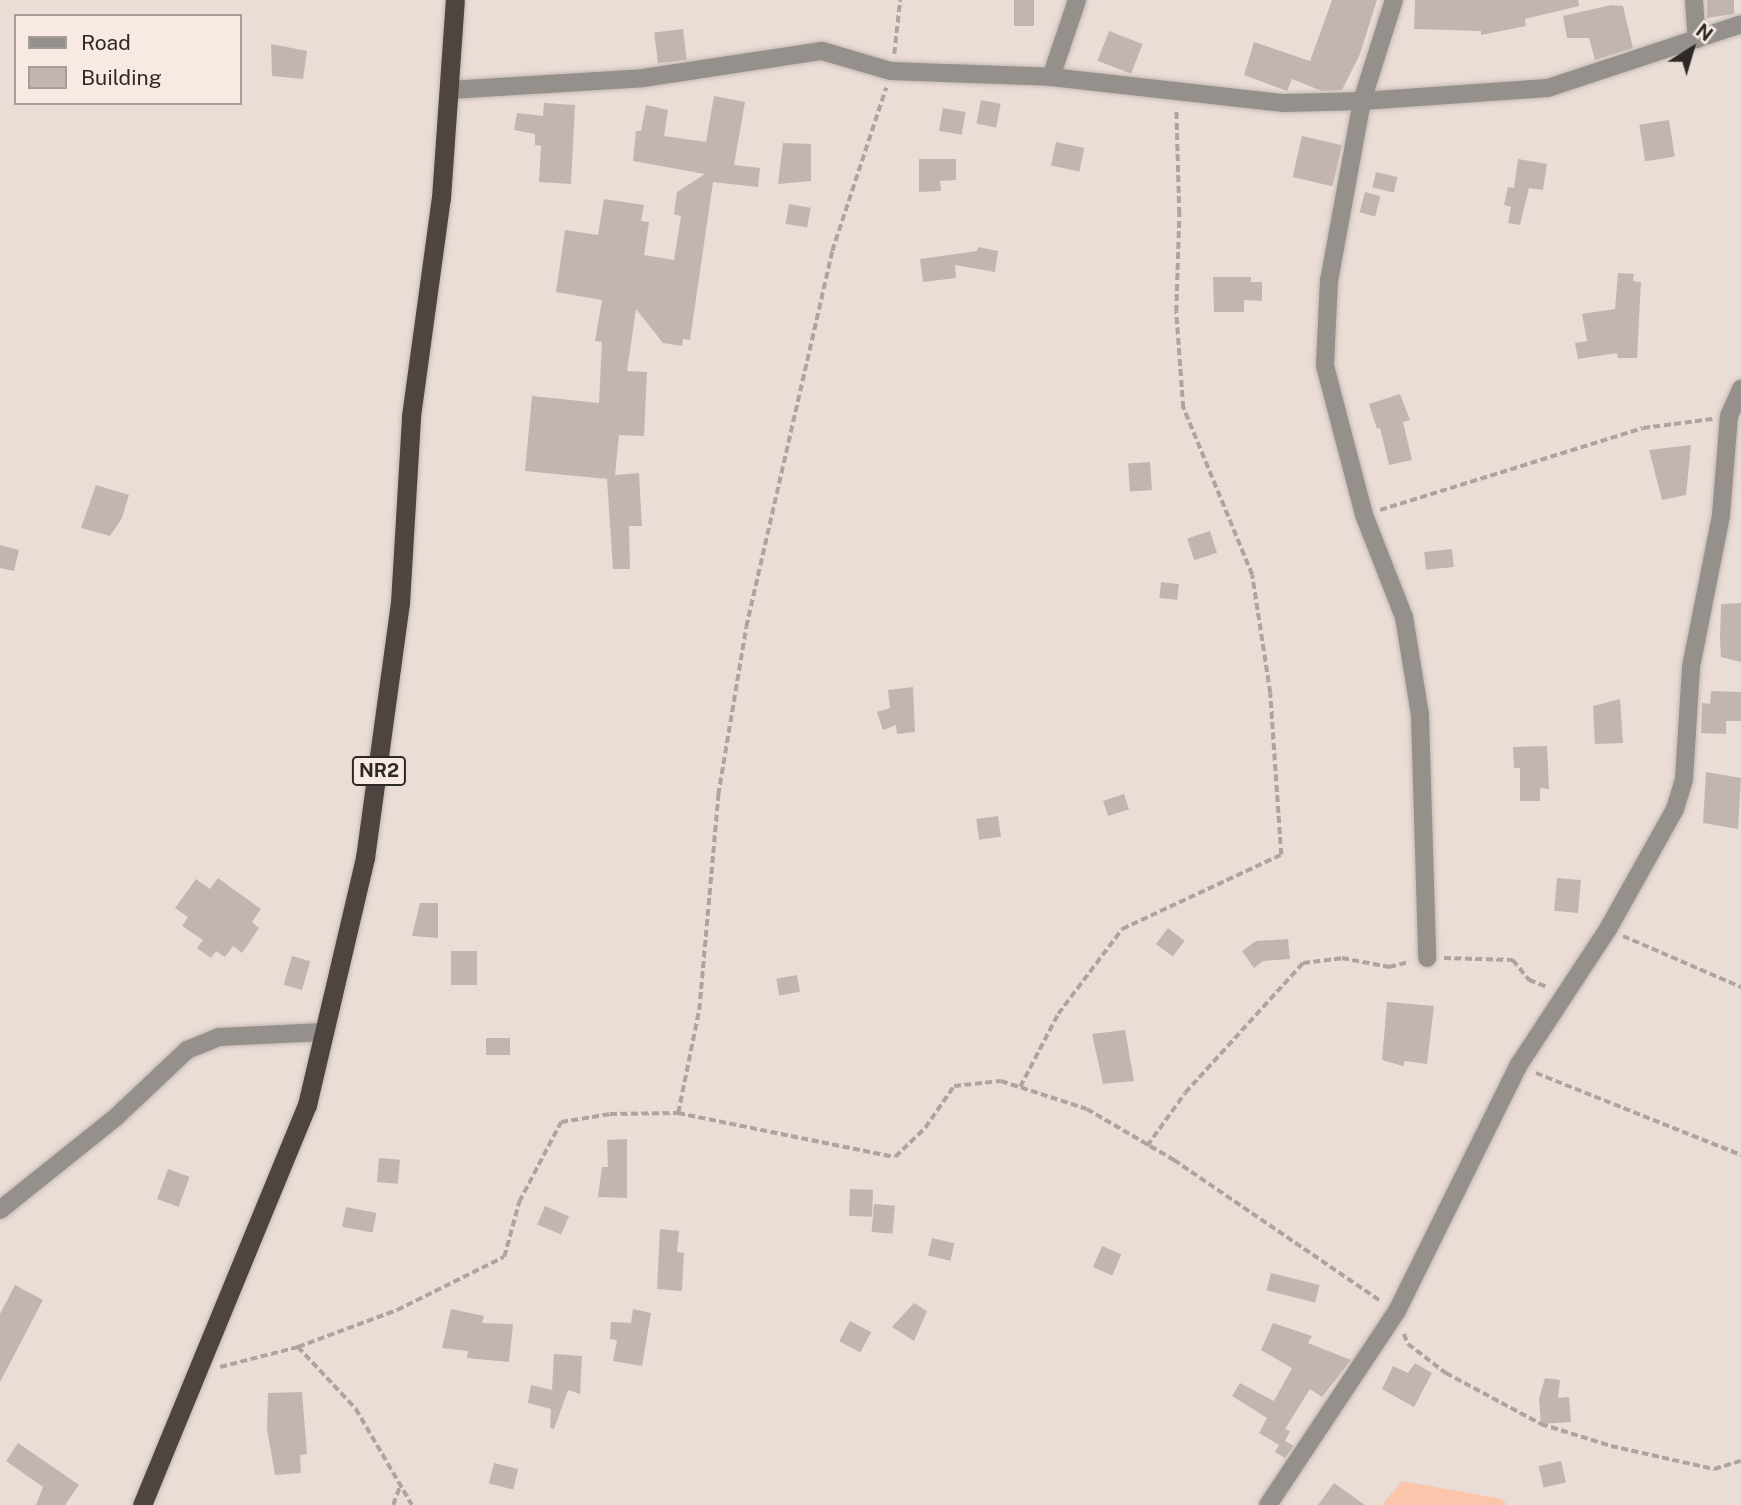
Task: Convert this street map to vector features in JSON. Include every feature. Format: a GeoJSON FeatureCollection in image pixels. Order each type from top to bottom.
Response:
{"type":"FeatureCollection","features":[{"type":"Feature","properties":{"kind":"highway","name":"NR2"},"geometry":{"type":"LineString","coordinates":[[142,1505],[199,1373],[307,1105],[365,859],[384,741],[400,603],[411,416],[441,198],[455,0]]}},
{"type":"Feature","properties":{"kind":"street"},"geometry":{"type":"LineString","coordinates":[[1051,77],[1077,0]]}},
{"type":"Feature","properties":{"kind":"street"},"geometry":{"type":"LineString","coordinates":[[1394,0],[1362,101],[1329,280],[1325,366],[1364,515],[1404,617],[1420,715],[1427,958]]}},
{"type":"Feature","properties":{"kind":"street"},"geometry":{"type":"LineString","coordinates":[[1694,0],[1697,39]]}},
{"type":"Feature","properties":{"kind":"street"},"geometry":{"type":"LineString","coordinates":[[449,90],[630,79],[822,51],[891,71],[1051,77],[1175,93],[1284,103],[1362,101],[1548,88],[1741,24]]}},
{"type":"Feature","properties":{"kind":"street"},"geometry":{"type":"LineString","coordinates":[[1268,1505],[1397,1311],[1518,1066],[1608,929],[1658,844],[1684,779],[1691,667],[1721,515],[1730,416],[1741,389]]}},
{"type":"Feature","properties":{"kind":"street"},"geometry":{"type":"LineString","coordinates":[[0,1210],[116,1117],[187,1049],[219,1037],[324,1032]]}},
{"type":"Feature","properties":{"kind":"path"},"geometry":{"type":"LineString","coordinates":[[678,1113],[699,1010],[718,795],[746,627],[832,251],[891,71],[900,0]]}},
{"type":"Feature","properties":{"kind":"path"},"geometry":{"type":"LineString","coordinates":[[1020,1087],[1058,1014],[1122,929],[1281,855],[1270,692],[1252,575],[1183,408],[1176,312],[1179,214],[1175,93]]}},
{"type":"Feature","properties":{"kind":"path"},"geometry":{"type":"LineString","coordinates":[[1364,515],[1508,466],[1643,428],[1730,416]]}},
{"type":"Feature","properties":{"kind":"path"},"geometry":{"type":"LineString","coordinates":[[1608,929],[1741,987]]}},
{"type":"Feature","properties":{"kind":"path"},"geometry":{"type":"LineString","coordinates":[[1147,1146],[1185,1093],[1304,963],[1342,958],[1389,967],[1427,958],[1513,960],[1529,980],[1563,994]]}},
{"type":"Feature","properties":{"kind":"path"},"geometry":{"type":"LineString","coordinates":[[1518,1066],[1741,1155]]}},
{"type":"Feature","properties":{"kind":"path"},"geometry":{"type":"LineString","coordinates":[[199,1373],[298,1347],[397,1310],[504,1257],[519,1202],[561,1122],[610,1114],[678,1113],[895,1157],[925,1128],[954,1086],[1001,1081],[1087,1109],[1199,1175],[1349,1283],[1397,1311],[1408,1344],[1446,1373],[1541,1424],[1611,1447],[1714,1469],[1741,1461]]}},
{"type":"Feature","properties":{"kind":"path"},"geometry":{"type":"LineString","coordinates":[[298,1347],[356,1409],[412,1505]]}},
{"type":"Feature","properties":{"kind":"path"},"geometry":{"type":"LineString","coordinates":[[393,1505],[400,1486]]}},
{"type":"Feature","properties":{"kind":"shaded area"},"geometry":{"type":"Polygon","coordinates":[[[1402,1481],[1502,1499],[1507,1505],[1382,1505],[1402,1481]]]}},
{"type":"Feature","properties":{"kind":"building"},"geometry":{"type":"Polygon","coordinates":[[[1014,0],[1034,0],[1034,26],[1014,26],[1014,0]]]}},
{"type":"Feature","properties":{"kind":"building"},"geometry":{"type":"Polygon","coordinates":[[[1332,0],[1377,0],[1360,54],[1342,90],[1322,91],[1292,79],[1287,91],[1244,75],[1254,42],[1310,61],[1332,0]]]}},
{"type":"Feature","properties":{"kind":"building"},"geometry":{"type":"Polygon","coordinates":[[[1415,0],[1578,0],[1579,6],[1525,19],[1526,26],[1481,35],[1481,31],[1414,29],[1415,0]]]}},
{"type":"Feature","properties":{"kind":"building"},"geometry":{"type":"Polygon","coordinates":[[[1707,0],[1734,0],[1734,14],[1707,18],[1707,0]]]}},
{"type":"Feature","properties":{"kind":"building"},"geometry":{"type":"Polygon","coordinates":[[[1611,5],[1623,6],[1633,48],[1595,60],[1589,38],[1567,38],[1563,16],[1611,5]]]}},
{"type":"Feature","properties":{"kind":"building"},"geometry":{"type":"Polygon","coordinates":[[[683,29],[687,60],[658,63],[654,33],[683,29]]]}},
{"type":"Feature","properties":{"kind":"building"},"geometry":{"type":"Polygon","coordinates":[[[1109,31],[1143,44],[1131,74],[1098,61],[1109,31]]]}},
{"type":"Feature","properties":{"kind":"building"},"geometry":{"type":"Polygon","coordinates":[[[271,44],[307,51],[303,79],[272,76],[271,44]]]}},
{"type":"Feature","properties":{"kind":"building"},"geometry":{"type":"Polygon","coordinates":[[[714,96],[745,102],[734,165],[760,168],[758,187],[713,182],[690,340],[683,339],[682,346],[663,343],[636,309],[627,371],[647,372],[644,436],[619,435],[615,475],[639,473],[642,526],[629,526],[630,569],[613,569],[607,479],[525,471],[532,396],[599,403],[602,342],[595,341],[602,300],[556,292],[565,230],[598,235],[604,199],[644,205],[641,221],[649,222],[644,255],[674,260],[681,216],[674,214],[677,192],[705,174],[633,161],[636,131],[641,131],[646,105],[668,110],[664,136],[706,142],[714,96]]]}},
{"type":"Feature","properties":{"kind":"building"},"geometry":{"type":"Polygon","coordinates":[[[981,100],[1001,104],[996,127],[976,124],[981,100]]]}},
{"type":"Feature","properties":{"kind":"building"},"geometry":{"type":"Polygon","coordinates":[[[544,103],[575,105],[571,184],[539,182],[541,146],[535,145],[535,134],[514,130],[517,113],[543,116],[544,103]]]}},
{"type":"Feature","properties":{"kind":"building"},"geometry":{"type":"Polygon","coordinates":[[[943,108],[966,112],[962,135],[939,131],[943,108]]]}},
{"type":"Feature","properties":{"kind":"building"},"geometry":{"type":"Polygon","coordinates":[[[1669,120],[1675,157],[1645,161],[1639,125],[1669,120]]]}},
{"type":"Feature","properties":{"kind":"building"},"geometry":{"type":"Polygon","coordinates":[[[1302,136],[1342,145],[1333,186],[1293,177],[1302,136]]]}},
{"type":"Feature","properties":{"kind":"building"},"geometry":{"type":"Polygon","coordinates":[[[1056,142],[1084,148],[1079,172],[1051,165],[1056,142]]]}},
{"type":"Feature","properties":{"kind":"building"},"geometry":{"type":"Polygon","coordinates":[[[783,143],[811,144],[811,181],[778,184],[783,143]]]}},
{"type":"Feature","properties":{"kind":"building"},"geometry":{"type":"Polygon","coordinates":[[[919,159],[956,159],[956,180],[940,181],[941,191],[919,192],[919,159]]]}},
{"type":"Feature","properties":{"kind":"building"},"geometry":{"type":"Polygon","coordinates":[[[1518,159],[1547,164],[1543,190],[1529,188],[1520,225],[1508,223],[1511,207],[1504,205],[1508,187],[1514,188],[1518,159]]]}},
{"type":"Feature","properties":{"kind":"building"},"geometry":{"type":"Polygon","coordinates":[[[1376,172],[1397,177],[1394,193],[1372,188],[1376,172]]]}},
{"type":"Feature","properties":{"kind":"building"},"geometry":{"type":"Polygon","coordinates":[[[1365,192],[1380,196],[1375,216],[1360,212],[1365,192]]]}},
{"type":"Feature","properties":{"kind":"building"},"geometry":{"type":"Polygon","coordinates":[[[789,204],[811,208],[807,228],[786,224],[789,204]]]}},
{"type":"Feature","properties":{"kind":"building"},"geometry":{"type":"Polygon","coordinates":[[[978,247],[998,251],[995,272],[955,265],[956,278],[923,282],[920,259],[977,251],[978,247]]]}},
{"type":"Feature","properties":{"kind":"building"},"geometry":{"type":"Polygon","coordinates":[[[1618,273],[1634,274],[1633,281],[1641,282],[1637,358],[1618,358],[1617,353],[1578,359],[1575,343],[1587,341],[1582,314],[1615,309],[1618,273]]]}},
{"type":"Feature","properties":{"kind":"building"},"geometry":{"type":"Polygon","coordinates":[[[1213,277],[1251,277],[1251,282],[1262,282],[1262,301],[1244,300],[1244,312],[1214,312],[1213,277]]]}},
{"type":"Feature","properties":{"kind":"building"},"geometry":{"type":"Polygon","coordinates":[[[1400,394],[1410,420],[1403,422],[1412,460],[1389,465],[1380,428],[1377,429],[1369,404],[1400,394]]]}},
{"type":"Feature","properties":{"kind":"building"},"geometry":{"type":"Polygon","coordinates":[[[1691,445],[1686,495],[1662,500],[1649,450],[1691,445]]]}},
{"type":"Feature","properties":{"kind":"building"},"geometry":{"type":"Polygon","coordinates":[[[1150,462],[1152,490],[1130,491],[1128,464],[1150,462]]]}},
{"type":"Feature","properties":{"kind":"building"},"geometry":{"type":"Polygon","coordinates":[[[96,485],[129,495],[122,518],[110,536],[81,528],[96,485]]]}},
{"type":"Feature","properties":{"kind":"building"},"geometry":{"type":"Polygon","coordinates":[[[1210,531],[1217,553],[1194,560],[1187,538],[1210,531]]]}},
{"type":"Feature","properties":{"kind":"building"},"geometry":{"type":"Polygon","coordinates":[[[0,545],[19,550],[14,571],[0,568],[0,545]]]}},
{"type":"Feature","properties":{"kind":"building"},"geometry":{"type":"Polygon","coordinates":[[[1452,549],[1454,567],[1426,570],[1424,552],[1452,549]]]}},
{"type":"Feature","properties":{"kind":"building"},"geometry":{"type":"Polygon","coordinates":[[[1161,582],[1179,584],[1177,600],[1159,598],[1161,582]]]}},
{"type":"Feature","properties":{"kind":"building"},"geometry":{"type":"Polygon","coordinates":[[[1741,603],[1741,662],[1721,657],[1720,639],[1721,604],[1741,603]]]}},
{"type":"Feature","properties":{"kind":"building"},"geometry":{"type":"Polygon","coordinates":[[[913,687],[915,732],[897,734],[896,725],[883,730],[877,712],[890,708],[888,690],[913,687]]]}},
{"type":"Feature","properties":{"kind":"building"},"geometry":{"type":"Polygon","coordinates":[[[1711,691],[1741,692],[1741,721],[1726,721],[1726,734],[1701,733],[1702,703],[1710,704],[1711,691]]]}},
{"type":"Feature","properties":{"kind":"building"},"geometry":{"type":"Polygon","coordinates":[[[1620,699],[1623,743],[1595,744],[1593,706],[1620,699]]]}},
{"type":"Feature","properties":{"kind":"building"},"geometry":{"type":"Polygon","coordinates":[[[1547,746],[1549,789],[1540,788],[1540,801],[1520,801],[1520,768],[1514,768],[1513,747],[1547,746]]]}},
{"type":"Feature","properties":{"kind":"building"},"geometry":{"type":"Polygon","coordinates":[[[1706,772],[1741,778],[1738,829],[1703,823],[1706,772]]]}},
{"type":"Feature","properties":{"kind":"building"},"geometry":{"type":"Polygon","coordinates":[[[1124,794],[1129,809],[1108,816],[1103,801],[1124,794]]]}},
{"type":"Feature","properties":{"kind":"building"},"geometry":{"type":"Polygon","coordinates":[[[998,816],[1001,837],[979,840],[976,819],[998,816]]]}},
{"type":"Feature","properties":{"kind":"building"},"geometry":{"type":"Polygon","coordinates":[[[218,878],[261,909],[252,922],[259,928],[242,953],[233,946],[225,957],[216,951],[211,958],[197,948],[203,940],[182,926],[188,917],[175,908],[196,879],[210,889],[218,878]]]}},
{"type":"Feature","properties":{"kind":"building"},"geometry":{"type":"Polygon","coordinates":[[[1557,878],[1581,880],[1578,913],[1554,911],[1557,878]]]}},
{"type":"Feature","properties":{"kind":"building"},"geometry":{"type":"Polygon","coordinates":[[[420,903],[438,903],[438,938],[412,936],[420,903]]]}},
{"type":"Feature","properties":{"kind":"building"},"geometry":{"type":"Polygon","coordinates":[[[1168,928],[1185,941],[1173,957],[1156,944],[1168,928]]]}},
{"type":"Feature","properties":{"kind":"building"},"geometry":{"type":"Polygon","coordinates":[[[1288,939],[1290,959],[1263,961],[1254,968],[1242,951],[1256,941],[1288,939]]]}},
{"type":"Feature","properties":{"kind":"building"},"geometry":{"type":"Polygon","coordinates":[[[451,951],[477,951],[477,985],[451,985],[451,951]]]}},
{"type":"Feature","properties":{"kind":"building"},"geometry":{"type":"Polygon","coordinates":[[[292,956],[310,961],[302,990],[284,985],[292,956]]]}},
{"type":"Feature","properties":{"kind":"building"},"geometry":{"type":"Polygon","coordinates":[[[797,975],[800,992],[779,995],[776,979],[797,975]]]}},
{"type":"Feature","properties":{"kind":"building"},"geometry":{"type":"Polygon","coordinates":[[[1387,1002],[1434,1006],[1427,1064],[1405,1061],[1403,1066],[1382,1060],[1387,1002]]]}},
{"type":"Feature","properties":{"kind":"building"},"geometry":{"type":"Polygon","coordinates":[[[1125,1030],[1134,1081],[1103,1084],[1092,1034],[1125,1030]]]}},
{"type":"Feature","properties":{"kind":"building"},"geometry":{"type":"Polygon","coordinates":[[[486,1038],[510,1038],[510,1055],[486,1055],[486,1038]]]}},
{"type":"Feature","properties":{"kind":"building"},"geometry":{"type":"Polygon","coordinates":[[[627,1139],[627,1198],[598,1197],[602,1167],[608,1167],[607,1140],[627,1139]]]}},
{"type":"Feature","properties":{"kind":"building"},"geometry":{"type":"Polygon","coordinates":[[[379,1158],[400,1160],[398,1184],[377,1182],[379,1158]]]}},
{"type":"Feature","properties":{"kind":"building"},"geometry":{"type":"Polygon","coordinates":[[[168,1169],[190,1177],[179,1207],[157,1199],[168,1169]]]}},
{"type":"Feature","properties":{"kind":"building"},"geometry":{"type":"Polygon","coordinates":[[[850,1189],[873,1190],[872,1217],[849,1216],[850,1189]]]}},
{"type":"Feature","properties":{"kind":"building"},"geometry":{"type":"Polygon","coordinates":[[[874,1204],[895,1206],[892,1234],[872,1232],[874,1204]]]}},
{"type":"Feature","properties":{"kind":"building"},"geometry":{"type":"Polygon","coordinates":[[[545,1206],[569,1216],[561,1235],[537,1224],[545,1206]]]}},
{"type":"Feature","properties":{"kind":"building"},"geometry":{"type":"Polygon","coordinates":[[[346,1207],[376,1213],[373,1233],[342,1227],[346,1207]]]}},
{"type":"Feature","properties":{"kind":"building"},"geometry":{"type":"Polygon","coordinates":[[[660,1229],[679,1231],[677,1252],[684,1253],[682,1291],[657,1289],[660,1229]]]}},
{"type":"Feature","properties":{"kind":"building"},"geometry":{"type":"Polygon","coordinates":[[[932,1238],[954,1243],[950,1261],[928,1256],[932,1238]]]}},
{"type":"Feature","properties":{"kind":"building"},"geometry":{"type":"Polygon","coordinates":[[[1102,1246],[1121,1254],[1112,1275],[1093,1267],[1102,1246]]]}},
{"type":"Feature","properties":{"kind":"building"},"geometry":{"type":"Polygon","coordinates":[[[1271,1273],[1320,1285],[1315,1303],[1267,1290],[1271,1273]]]}},
{"type":"Feature","properties":{"kind":"building"},"geometry":{"type":"Polygon","coordinates":[[[15,1285],[43,1300],[0,1382],[0,1314],[15,1285]]]}},
{"type":"Feature","properties":{"kind":"building"},"geometry":{"type":"Polygon","coordinates":[[[914,1303],[927,1311],[914,1341],[892,1327],[914,1303]]]}},
{"type":"Feature","properties":{"kind":"building"},"geometry":{"type":"Polygon","coordinates":[[[451,1309],[484,1316],[482,1323],[513,1324],[509,1362],[467,1358],[468,1351],[442,1348],[451,1309]]]}},
{"type":"Feature","properties":{"kind":"building"},"geometry":{"type":"Polygon","coordinates":[[[633,1309],[651,1313],[642,1366],[613,1361],[617,1340],[610,1339],[611,1322],[631,1323],[633,1309]]]}},
{"type":"Feature","properties":{"kind":"building"},"geometry":{"type":"Polygon","coordinates":[[[850,1321],[871,1332],[860,1353],[839,1341],[850,1321]]]}},
{"type":"Feature","properties":{"kind":"building"},"geometry":{"type":"Polygon","coordinates":[[[1273,1323],[1312,1336],[1308,1343],[1351,1360],[1322,1397],[1310,1389],[1285,1429],[1290,1431],[1285,1441],[1294,1446],[1285,1458],[1275,1452],[1279,1445],[1259,1433],[1267,1418],[1232,1396],[1240,1383],[1274,1401],[1292,1368],[1261,1350],[1273,1323]]]}},
{"type":"Feature","properties":{"kind":"building"},"geometry":{"type":"Polygon","coordinates":[[[554,1354],[582,1356],[580,1394],[568,1390],[554,1429],[550,1428],[551,1409],[528,1403],[531,1385],[552,1390],[554,1354]]]}},
{"type":"Feature","properties":{"kind":"building"},"geometry":{"type":"Polygon","coordinates":[[[1415,1363],[1432,1373],[1414,1407],[1382,1389],[1393,1366],[1408,1373],[1415,1363]]]}},
{"type":"Feature","properties":{"kind":"building"},"geometry":{"type":"Polygon","coordinates":[[[1545,1378],[1560,1380],[1558,1398],[1569,1397],[1571,1422],[1541,1424],[1539,1399],[1545,1378]]]}},
{"type":"Feature","properties":{"kind":"building"},"geometry":{"type":"Polygon","coordinates":[[[302,1392],[307,1454],[300,1455],[301,1473],[275,1475],[267,1429],[268,1393],[302,1392]]]}},
{"type":"Feature","properties":{"kind":"building"},"geometry":{"type":"Polygon","coordinates":[[[18,1443],[79,1485],[65,1505],[36,1505],[43,1487],[6,1461],[18,1443]]]}},
{"type":"Feature","properties":{"kind":"building"},"geometry":{"type":"Polygon","coordinates":[[[1561,1461],[1566,1482],[1544,1488],[1539,1466],[1561,1461]]]}},
{"type":"Feature","properties":{"kind":"building"},"geometry":{"type":"Polygon","coordinates":[[[494,1463],[518,1469],[513,1489],[489,1483],[494,1463]]]}},
{"type":"Feature","properties":{"kind":"building"},"geometry":{"type":"Polygon","coordinates":[[[1334,1483],[1365,1505],[1318,1505],[1334,1483]]]}}]}
